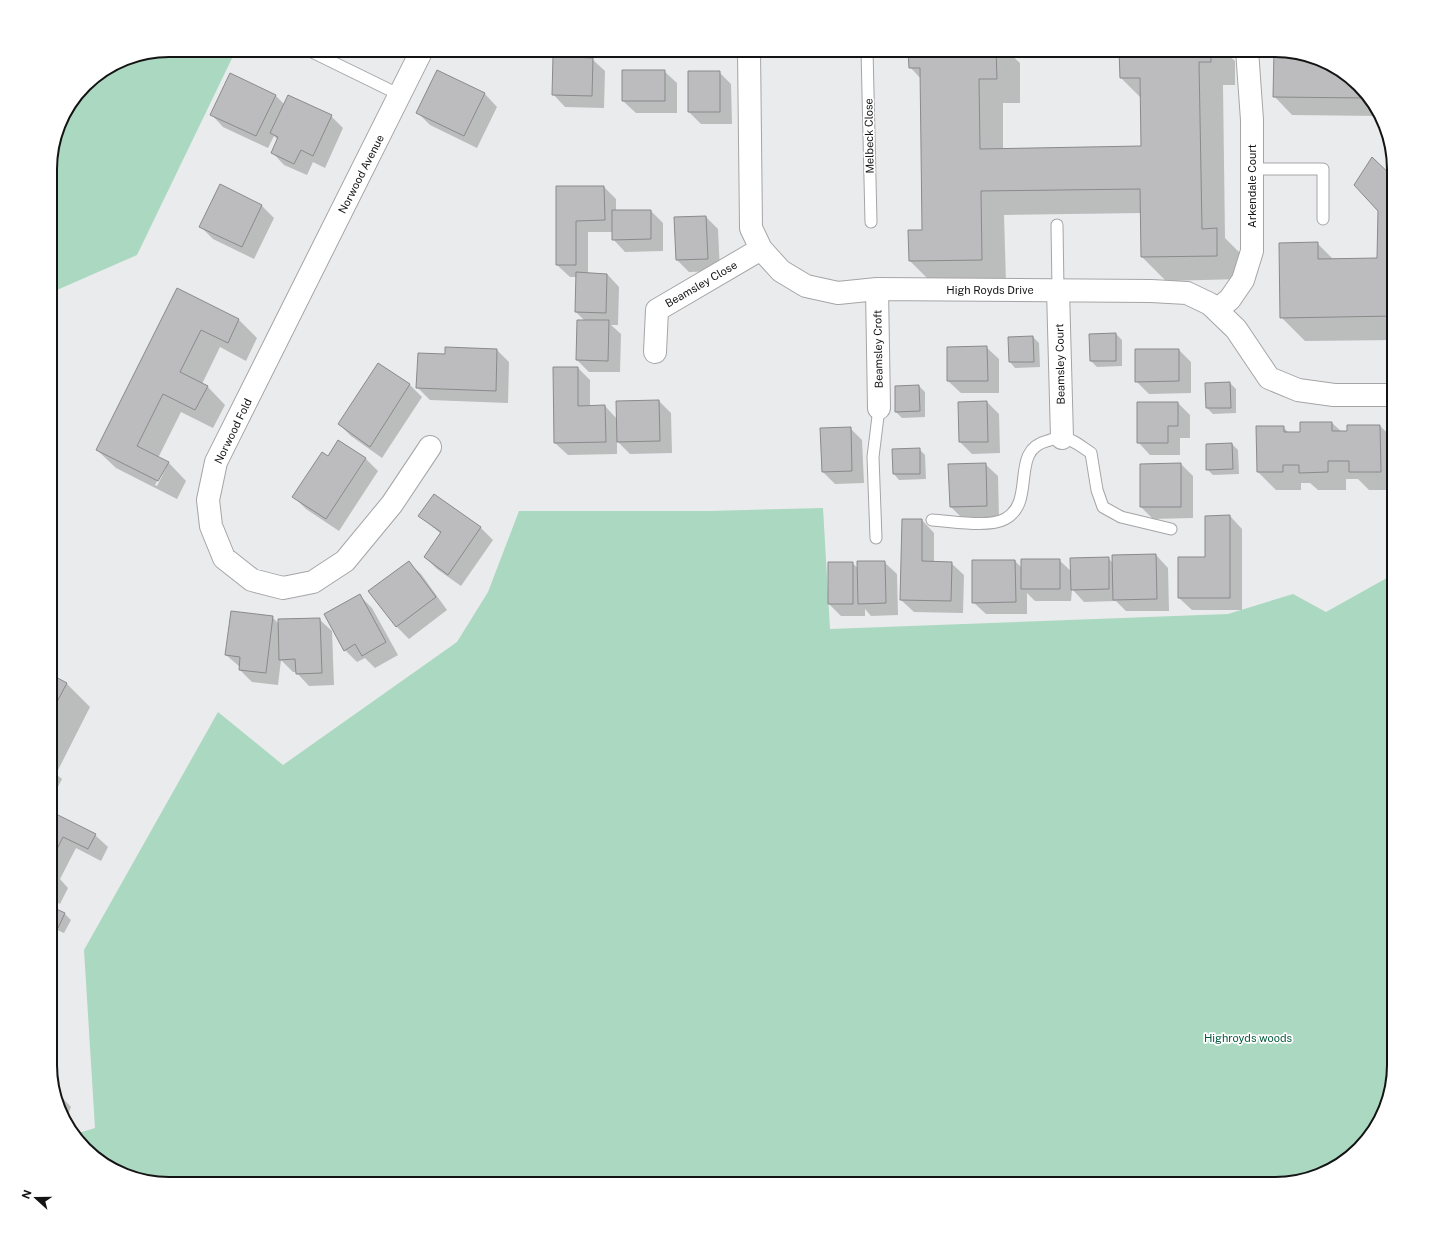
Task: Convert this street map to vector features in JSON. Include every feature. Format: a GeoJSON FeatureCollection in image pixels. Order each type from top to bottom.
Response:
{"type":"FeatureCollection","features":[{"type":"Feature","properties":{"kind":"street","name":"Norwood Avenue"},"geometry":{"type":"LineString","coordinates":[[299,297],[419,57]]}},
{"type":"Feature","properties":{"kind":"street","name":"High Royds Drive"},"geometry":{"type":"LineString","coordinates":[[749,57],[752,228],[761,249],[781,271],[806,286],[838,293],[877,289],[1058,290],[1187,293],[1210,304],[1236,329],[1269,378],[1298,390],[1334,395],[1387,395]]}},
{"type":"Feature","properties":{"kind":"street","name":"Arkendale Court"},"geometry":{"type":"LineString","coordinates":[[1217,310],[1230,299],[1243,280],[1252,251],[1252,120],[1248,57]]}},
{"type":"Feature","properties":{"kind":"street","name":"Beamsley Close"},"geometry":{"type":"LineString","coordinates":[[655,352],[657,310],[761,249]]}},
{"type":"Feature","properties":{"kind":"street","name":"Beamsley Croft"},"geometry":{"type":"LineString","coordinates":[[877,289],[879,408]]}},
{"type":"Feature","properties":{"kind":"street","name":"Beamsley Court"},"geometry":{"type":"LineString","coordinates":[[1058,290],[1062,438]]}},
{"type":"Feature","properties":{"kind":"street","name":"Norwood Fold"},"geometry":{"type":"LineString","coordinates":[[299,297],[216,462],[208,500],[211,526],[224,558],[252,580],[283,588],[313,582],[345,560],[392,504],[430,448]]}},
{"type":"Feature","properties":{"kind":"lane"},"geometry":{"type":"LineString","coordinates":[[322,57],[400,95]]}},
{"type":"Feature","properties":{"kind":"lane","name":"Melbeck Close"},"geometry":{"type":"LineString","coordinates":[[867,57],[871,222]]}},
{"type":"Feature","properties":{"kind":"lane"},"geometry":{"type":"LineString","coordinates":[[1252,168],[1323,169],[1323,219]]}},
{"type":"Feature","properties":{"kind":"lane"},"geometry":{"type":"LineString","coordinates":[[1057,225],[1058,290]]}},
{"type":"Feature","properties":{"kind":"lane"},"geometry":{"type":"LineString","coordinates":[[876,538],[873,457],[879,408]]}},
{"type":"Feature","properties":{"kind":"lane"},"geometry":{"type":"LineString","coordinates":[[932,520],[984,524],[1006,519],[1019,506],[1023,492],[1024,466],[1031,449],[1043,442],[1062,438],[1078,444],[1091,453],[1097,490],[1103,507],[1121,516],[1171,529]]}},
{"type":"Feature","properties":{"kind":"green space"},"geometry":{"type":"Polygon","coordinates":[[[169,57],[233,57],[137,255],[57,290],[57,162],[59,147],[69,119],[80,101],[95,85],[113,72],[133,63],[147,59],[169,57]]]}},
{"type":"Feature","properties":{"kind":"green space","name":"Highroyds woods"},"geometry":{"type":"Polygon","coordinates":[[[823,508],[830,629],[1228,614],[1293,594],[1326,612],[1387,578],[1387,1072],[1385,1087],[1378,1108],[1372,1121],[1359,1139],[1343,1154],[1331,1162],[1304,1173],[1282,1177],[162,1177],[147,1175],[126,1168],[113,1162],[95,1149],[80,1133],[95,1128],[84,950],[218,712],[283,765],[457,642],[488,592],[519,511],[709,511],[823,508]]]}},
{"type":"Feature","properties":{"kind":"building"},"geometry":{"type":"Polygon","coordinates":[[[553,57],[593,58],[592,96],[552,95],[553,57]]]}},
{"type":"Feature","properties":{"kind":"building"},"geometry":{"type":"Polygon","coordinates":[[[908,57],[996,57],[997,79],[979,79],[980,149],[1141,146],[1140,78],[1120,78],[1119,57],[1211,57],[1211,62],[1199,62],[1202,229],[1217,228],[1217,256],[1141,257],[1140,189],[981,191],[982,260],[909,261],[908,230],[922,230],[920,68],[909,68],[908,57]]]}},
{"type":"Feature","properties":{"kind":"building"},"geometry":{"type":"Polygon","coordinates":[[[1275,57],[1297,59],[1331,72],[1349,85],[1361,98],[1273,97],[1275,57]]]}},
{"type":"Feature","properties":{"kind":"building"},"geometry":{"type":"Polygon","coordinates":[[[437,70],[485,93],[464,136],[416,113],[437,70]]]}},
{"type":"Feature","properties":{"kind":"building"},"geometry":{"type":"Polygon","coordinates":[[[622,70],[665,70],[665,101],[622,101],[622,70]]]}},
{"type":"Feature","properties":{"kind":"building"},"geometry":{"type":"Polygon","coordinates":[[[688,71],[720,71],[720,112],[688,112],[688,71]]]}},
{"type":"Feature","properties":{"kind":"building"},"geometry":{"type":"Polygon","coordinates":[[[230,73],[276,95],[256,136],[210,115],[230,73]]]}},
{"type":"Feature","properties":{"kind":"building"},"geometry":{"type":"Polygon","coordinates":[[[288,95],[332,115],[313,156],[301,150],[294,164],[271,153],[278,137],[270,133],[288,95]]]}},
{"type":"Feature","properties":{"kind":"building"},"geometry":{"type":"Polygon","coordinates":[[[1372,157],[1387,171],[1387,316],[1280,318],[1279,243],[1318,242],[1318,259],[1377,258],[1378,211],[1354,185],[1372,157]]]}},
{"type":"Feature","properties":{"kind":"building"},"geometry":{"type":"Polygon","coordinates":[[[220,184],[262,205],[242,247],[199,227],[220,184]]]}},
{"type":"Feature","properties":{"kind":"building"},"geometry":{"type":"Polygon","coordinates":[[[556,186],[604,186],[605,220],[576,221],[576,265],[556,265],[556,186]]]}},
{"type":"Feature","properties":{"kind":"building"},"geometry":{"type":"Polygon","coordinates":[[[612,210],[651,210],[651,239],[612,240],[612,210]]]}},
{"type":"Feature","properties":{"kind":"building"},"geometry":{"type":"Polygon","coordinates":[[[706,216],[708,259],[676,260],[674,217],[706,216]]]}},
{"type":"Feature","properties":{"kind":"building"},"geometry":{"type":"Polygon","coordinates":[[[576,272],[607,274],[606,313],[575,312],[576,272]]]}},
{"type":"Feature","properties":{"kind":"building"},"geometry":{"type":"Polygon","coordinates":[[[177,288],[239,319],[228,343],[201,330],[180,372],[208,386],[195,410],[163,394],[137,446],[169,462],[158,481],[96,450],[177,288]]]}},
{"type":"Feature","properties":{"kind":"building"},"geometry":{"type":"Polygon","coordinates":[[[577,320],[609,320],[608,361],[576,360],[577,320]]]}},
{"type":"Feature","properties":{"kind":"building"},"geometry":{"type":"Polygon","coordinates":[[[1116,333],[1116,361],[1090,361],[1089,334],[1116,333]]]}},
{"type":"Feature","properties":{"kind":"building"},"geometry":{"type":"Polygon","coordinates":[[[1033,336],[1034,362],[1009,362],[1008,337],[1033,336]]]}},
{"type":"Feature","properties":{"kind":"building"},"geometry":{"type":"Polygon","coordinates":[[[987,346],[988,381],[947,381],[947,347],[987,346]]]}},
{"type":"Feature","properties":{"kind":"building"},"geometry":{"type":"Polygon","coordinates":[[[445,347],[497,349],[496,391],[416,388],[418,353],[445,354],[445,347]]]}},
{"type":"Feature","properties":{"kind":"building"},"geometry":{"type":"Polygon","coordinates":[[[1135,349],[1179,349],[1179,381],[1135,382],[1135,349]]]}},
{"type":"Feature","properties":{"kind":"building"},"geometry":{"type":"Polygon","coordinates":[[[378,363],[410,384],[370,447],[338,424],[378,363]]]}},
{"type":"Feature","properties":{"kind":"building"},"geometry":{"type":"Polygon","coordinates":[[[553,367],[578,367],[578,406],[605,405],[606,442],[554,443],[553,367]]]}},
{"type":"Feature","properties":{"kind":"building"},"geometry":{"type":"Polygon","coordinates":[[[1230,382],[1231,408],[1206,408],[1205,383],[1230,382]]]}},
{"type":"Feature","properties":{"kind":"building"},"geometry":{"type":"Polygon","coordinates":[[[919,385],[920,411],[895,412],[895,386],[919,385]]]}},
{"type":"Feature","properties":{"kind":"building"},"geometry":{"type":"Polygon","coordinates":[[[659,400],[660,441],[617,442],[616,401],[659,400]]]}},
{"type":"Feature","properties":{"kind":"building"},"geometry":{"type":"Polygon","coordinates":[[[987,401],[988,442],[959,442],[958,402],[987,401]]]}},
{"type":"Feature","properties":{"kind":"building"},"geometry":{"type":"Polygon","coordinates":[[[1137,402],[1178,402],[1178,426],[1168,426],[1168,443],[1137,443],[1137,402]]]}},
{"type":"Feature","properties":{"kind":"building"},"geometry":{"type":"Polygon","coordinates":[[[1300,422],[1332,422],[1332,431],[1347,431],[1347,425],[1380,425],[1381,472],[1349,472],[1349,461],[1328,461],[1328,472],[1299,473],[1299,465],[1283,465],[1283,472],[1257,472],[1256,426],[1284,426],[1284,432],[1300,432],[1300,422]]]}},
{"type":"Feature","properties":{"kind":"building"},"geometry":{"type":"Polygon","coordinates":[[[851,427],[852,471],[822,472],[820,428],[851,427]]]}},
{"type":"Feature","properties":{"kind":"building"},"geometry":{"type":"Polygon","coordinates":[[[338,440],[366,458],[326,519],[292,497],[322,452],[328,456],[338,440]]]}},
{"type":"Feature","properties":{"kind":"building"},"geometry":{"type":"Polygon","coordinates":[[[1232,443],[1233,469],[1206,470],[1206,444],[1232,443]]]}},
{"type":"Feature","properties":{"kind":"building"},"geometry":{"type":"Polygon","coordinates":[[[920,448],[920,474],[893,474],[892,449],[920,448]]]}},
{"type":"Feature","properties":{"kind":"building"},"geometry":{"type":"Polygon","coordinates":[[[986,463],[987,506],[950,507],[948,464],[986,463]]]}},
{"type":"Feature","properties":{"kind":"building"},"geometry":{"type":"Polygon","coordinates":[[[1181,463],[1181,507],[1140,507],[1140,464],[1181,463]]]}},
{"type":"Feature","properties":{"kind":"building"},"geometry":{"type":"Polygon","coordinates":[[[434,494],[481,527],[448,575],[424,557],[441,532],[418,516],[434,494]]]}},
{"type":"Feature","properties":{"kind":"building"},"geometry":{"type":"Polygon","coordinates":[[[1230,515],[1230,598],[1178,598],[1178,557],[1205,557],[1205,516],[1230,515]]]}},
{"type":"Feature","properties":{"kind":"building"},"geometry":{"type":"Polygon","coordinates":[[[902,519],[922,519],[922,561],[952,562],[951,601],[900,600],[902,519]]]}},
{"type":"Feature","properties":{"kind":"building"},"geometry":{"type":"Polygon","coordinates":[[[1156,554],[1157,599],[1113,600],[1112,555],[1156,554]]]}},
{"type":"Feature","properties":{"kind":"building"},"geometry":{"type":"Polygon","coordinates":[[[1109,557],[1109,589],[1071,590],[1070,558],[1109,557]]]}},
{"type":"Feature","properties":{"kind":"building"},"geometry":{"type":"Polygon","coordinates":[[[1021,559],[1060,559],[1060,589],[1021,589],[1021,559]]]}},
{"type":"Feature","properties":{"kind":"building"},"geometry":{"type":"Polygon","coordinates":[[[972,560],[1015,560],[1016,602],[972,603],[972,560]]]}},
{"type":"Feature","properties":{"kind":"building"},"geometry":{"type":"Polygon","coordinates":[[[409,561],[436,597],[396,627],[368,591],[409,561]]]}},
{"type":"Feature","properties":{"kind":"building"},"geometry":{"type":"Polygon","coordinates":[[[857,561],[885,561],[886,603],[858,604],[857,561]]]}},
{"type":"Feature","properties":{"kind":"building"},"geometry":{"type":"Polygon","coordinates":[[[828,562],[853,562],[853,604],[828,604],[828,562]]]}},
{"type":"Feature","properties":{"kind":"building"},"geometry":{"type":"Polygon","coordinates":[[[360,594],[386,642],[362,656],[355,644],[344,651],[324,614],[360,594]]]}},
{"type":"Feature","properties":{"kind":"building"},"geometry":{"type":"Polygon","coordinates":[[[231,611],[273,616],[266,673],[239,670],[240,657],[225,655],[231,611]]]}},
{"type":"Feature","properties":{"kind":"building"},"geometry":{"type":"Polygon","coordinates":[[[320,618],[322,673],[296,674],[295,659],[279,660],[278,619],[320,618]]]}},
{"type":"Feature","properties":{"kind":"building"},"geometry":{"type":"Polygon","coordinates":[[[57,678],[67,683],[57,702],[57,678]]]}},
{"type":"Feature","properties":{"kind":"building"},"geometry":{"type":"Polygon","coordinates":[[[57,814],[96,834],[88,849],[63,837],[57,849],[57,814]]]}},
{"type":"Feature","properties":{"kind":"building"},"geometry":{"type":"Polygon","coordinates":[[[57,909],[65,913],[57,928],[57,909]]]}}]}
